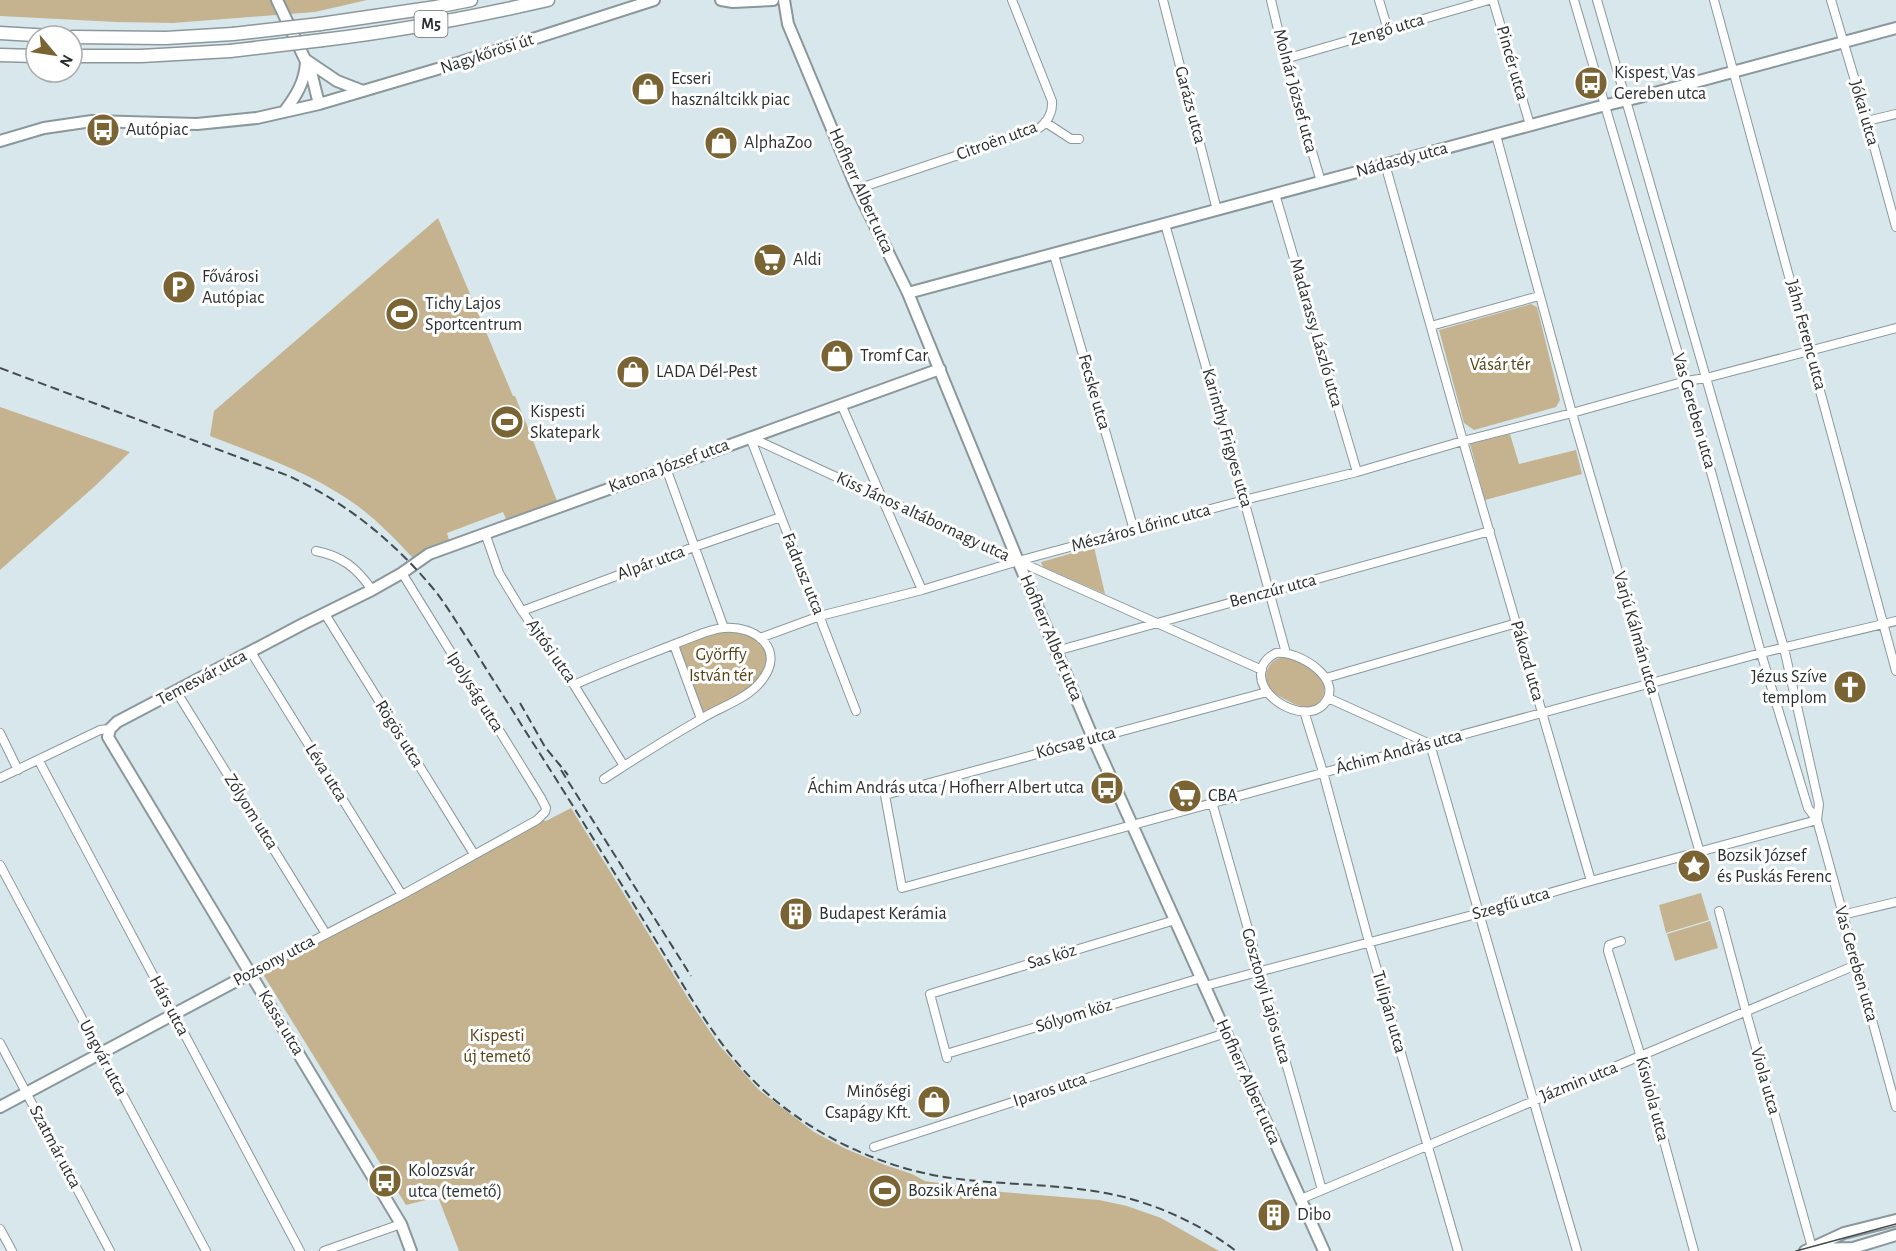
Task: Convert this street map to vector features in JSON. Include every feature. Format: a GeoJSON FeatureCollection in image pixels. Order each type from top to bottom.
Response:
{"type":"FeatureCollection","features":[{"type":"Feature","properties":{"kind":"main road","name":"M5"},"geometry":{"type":"LineString","coordinates":[[84,37],[166,38],[233,34],[320,24],[471,0]]}},
{"type":"Feature","properties":{"kind":"main road","name":"M5"},"geometry":{"type":"LineString","coordinates":[[84,56],[153,56],[230,51],[323,40],[423,26],[548,0]]}},
{"type":"Feature","properties":{"kind":"main road"},"geometry":{"type":"LineString","coordinates":[[0,33],[24,34]]}},
{"type":"Feature","properties":{"kind":"main road"},"geometry":{"type":"LineString","coordinates":[[0,55],[24,56]]}},
{"type":"Feature","properties":{"kind":"street"},"geometry":{"type":"LineString","coordinates":[[277,0],[315,82],[319,104]]}},
{"type":"Feature","properties":{"kind":"street","name":"Nagykőrösi út"},"geometry":{"type":"LineString","coordinates":[[0,141],[44,128],[92,121],[197,124],[257,118],[319,104],[461,62],[654,0]]}},
{"type":"Feature","properties":{"kind":"street"},"geometry":{"type":"LineString","coordinates":[[721,0],[733,2],[767,0]]}},
{"type":"Feature","properties":{"kind":"street","name":"Hofherr Albert utca"},"geometry":{"type":"LineString","coordinates":[[767,0],[787,21]]}},
{"type":"Feature","properties":{"kind":"street","name":"Hofherr Albert utca"},"geometry":{"type":"LineString","coordinates":[[784,0],[787,21],[858,189],[908,293],[1056,651],[1324,1251]]}},
{"type":"Feature","properties":{"kind":"street","name":"Citroën utca"},"geometry":{"type":"LineString","coordinates":[[858,189],[1039,128],[1045,122],[1052,110],[1052,101],[1012,0]]}},
{"type":"Feature","properties":{"kind":"street","name":"Garázs utca"},"geometry":{"type":"LineString","coordinates":[[1163,0],[1217,210]]}},
{"type":"Feature","properties":{"kind":"street","name":"Molnár József utca"},"geometry":{"type":"LineString","coordinates":[[1271,0],[1285,58],[1321,182]]}},
{"type":"Feature","properties":{"kind":"street"},"geometry":{"type":"LineString","coordinates":[[1379,0],[1388,30]]}},
{"type":"Feature","properties":{"kind":"street","name":"Zengő utca"},"geometry":{"type":"LineString","coordinates":[[1285,58],[1489,0]]}},
{"type":"Feature","properties":{"kind":"street","name":"Pincér utca"},"geometry":{"type":"LineString","coordinates":[[1493,0],[1530,125]]}},
{"type":"Feature","properties":{"kind":"street","name":"Vas Gereben utca"},"geometry":{"type":"LineString","coordinates":[[1574,0],[1686,381],[1761,653],[1809,808],[1817,820],[1896,1107]]}},
{"type":"Feature","properties":{"kind":"street","name":"Vas Gereben utca"},"geometry":{"type":"LineString","coordinates":[[1597,0],[1784,648],[1819,804],[1817,820]]}},
{"type":"Feature","properties":{"kind":"street","name":"Jáhn Ferenc utca"},"geometry":{"type":"LineString","coordinates":[[1714,0],[1896,670]]}},
{"type":"Feature","properties":{"kind":"street","name":"Jókai utca"},"geometry":{"type":"LineString","coordinates":[[1831,0],[1896,227]]}},
{"type":"Feature","properties":{"kind":"street","name":"Nádasdy utca"},"geometry":{"type":"LineString","coordinates":[[908,293],[1896,28]]}},
{"type":"Feature","properties":{"kind":"street"},"geometry":{"type":"LineString","coordinates":[[306,60],[337,81],[363,91]]}},
{"type":"Feature","properties":{"kind":"street"},"geometry":{"type":"LineString","coordinates":[[284,112],[301,86],[306,60]]}},
{"type":"Feature","properties":{"kind":"street"},"geometry":{"type":"LineString","coordinates":[[1867,122],[1896,114]]}},
{"type":"Feature","properties":{"kind":"street"},"geometry":{"type":"LineString","coordinates":[[1045,122],[1071,139],[1079,139]]}},
{"type":"Feature","properties":{"kind":"street"},"geometry":{"type":"LineString","coordinates":[[1496,135],[1572,413]]}},
{"type":"Feature","properties":{"kind":"street"},"geometry":{"type":"LineString","coordinates":[[1385,164],[1463,441],[1896,328]]}},
{"type":"Feature","properties":{"kind":"street","name":"Madarassy László utca"},"geometry":{"type":"LineString","coordinates":[[1275,194],[1357,472]]}},
{"type":"Feature","properties":{"kind":"street","name":"Karinthy Frigyes utca"},"geometry":{"type":"LineString","coordinates":[[1165,224],[1245,500],[1286,653]]}},
{"type":"Feature","properties":{"kind":"street","name":"Fecske utca"},"geometry":{"type":"LineString","coordinates":[[1054,255],[1134,530]]}},
{"type":"Feature","properties":{"kind":"street"},"geometry":{"type":"LineString","coordinates":[[1431,326],[1539,296]]}},
{"type":"Feature","properties":{"kind":"street","name":"Katona József utca"},"geometry":{"type":"LineString","coordinates":[[402,573],[429,554],[940,369]]}},
{"type":"Feature","properties":{"kind":"street"},"geometry":{"type":"LineString","coordinates":[[841,404],[922,590]]}},
{"type":"Feature","properties":{"kind":"street","name":"Varjú Kálmán utca"},"geometry":{"type":"LineString","coordinates":[[1572,413],[1700,853]]}},
{"type":"Feature","properties":{"kind":"street","name":"Kiss János altábornagy utca"},"geometry":{"type":"LineString","coordinates":[[750,437],[1018,561],[1262,670]]}},
{"type":"Feature","properties":{"kind":"street","name":"Fadrusz utca"},"geometry":{"type":"LineString","coordinates":[[750,437],[856,711]]}},
{"type":"Feature","properties":{"kind":"street","name":"Mészáros Lőrinc utca"},"geometry":{"type":"LineString","coordinates":[[760,638],[820,616],[1245,500],[1357,472],[1463,441]]}},
{"type":"Feature","properties":{"kind":"street","name":"Pákozd utca"},"geometry":{"type":"LineString","coordinates":[[1463,441],[1591,881]]}},
{"type":"Feature","properties":{"kind":"street"},"geometry":{"type":"LineString","coordinates":[[666,468],[724,628]]}},
{"type":"Feature","properties":{"kind":"street","name":"Alpár utca"},"geometry":{"type":"LineString","coordinates":[[522,611],[781,517]]}},
{"type":"Feature","properties":{"kind":"street","name":"Benczúr utca"},"geometry":{"type":"LineString","coordinates":[[1056,651],[1490,531]]}},
{"type":"Feature","properties":{"kind":"street","name":"Ajtósi utca"},"geometry":{"type":"LineString","coordinates":[[485,533],[499,573],[522,611],[574,684],[624,766]]}},
{"type":"Feature","properties":{"kind":"street"},"geometry":{"type":"LineString","coordinates":[[316,551],[332,555],[359,571],[372,590]]}},
{"type":"Feature","properties":{"kind":"street","name":"Temesvár utca"},"geometry":{"type":"LineString","coordinates":[[0,778],[100,730],[110,729],[117,722],[402,573]]}},
{"type":"Feature","properties":{"kind":"street","name":"Ipolyság utca"},"geometry":{"type":"LineString","coordinates":[[402,573],[541,798],[546,808],[545,812]]}},
{"type":"Feature","properties":{"kind":"street","name":"Rögös utca"},"geometry":{"type":"LineString","coordinates":[[325,614],[474,854]]}},
{"type":"Feature","properties":{"kind":"street","name":"Áchim András utca"},"geometry":{"type":"LineString","coordinates":[[902,888],[1761,653],[1896,621]]}},
{"type":"Feature","properties":{"kind":"street"},"geometry":{"type":"LineString","coordinates":[[1326,678],[1516,623]]}},
{"type":"Feature","properties":{"kind":"street"},"geometry":{"type":"LineString","coordinates":[[574,684],[724,628],[742,630],[760,638],[768,647],[771,655],[762,680],[746,693],[604,779]]}},
{"type":"Feature","properties":{"kind":"street"},"geometry":{"type":"LineString","coordinates":[[674,645],[701,719]]}},
{"type":"Feature","properties":{"kind":"street","name":"Léva utca"},"geometry":{"type":"LineString","coordinates":[[251,652],[402,894]]}},
{"type":"Feature","properties":{"kind":"street"},"geometry":{"type":"LineString","coordinates":[[1276,653],[1286,653],[1310,664],[1326,678],[1330,689],[1328,698],[1322,706],[1304,711],[1283,704],[1267,692],[1262,683],[1262,670],[1267,658],[1276,653]]}},
{"type":"Feature","properties":{"kind":"street","name":"Zólyom utca"},"geometry":{"type":"LineString","coordinates":[[176,691],[326,933]]}},
{"type":"Feature","properties":{"kind":"street","name":"Kócsag utca"},"geometry":{"type":"LineString","coordinates":[[902,888],[885,795],[1267,692]]}},
{"type":"Feature","properties":{"kind":"street"},"geometry":{"type":"LineString","coordinates":[[1328,698],[1430,744],[1577,1251]]}},
{"type":"Feature","properties":{"kind":"street"},"geometry":{"type":"LineString","coordinates":[[1304,711],[1323,772]]}},
{"type":"Feature","properties":{"kind":"street","name":"Kassa utca"},"geometry":{"type":"LineString","coordinates":[[110,729],[108,737],[401,1224],[411,1251]]}},
{"type":"Feature","properties":{"kind":"street"},"geometry":{"type":"LineString","coordinates":[[0,734],[18,770]]}},
{"type":"Feature","properties":{"kind":"street","name":"Hárs utca"},"geometry":{"type":"LineString","coordinates":[[39,761],[300,1251]]}},
{"type":"Feature","properties":{"kind":"street","name":"Tulipán utca"},"geometry":{"type":"LineString","coordinates":[[1323,772],[1369,942],[1458,1251]]}},
{"type":"Feature","properties":{"kind":"street","name":"Gosztonyi Lajos utca"},"geometry":{"type":"LineString","coordinates":[[1212,802],[1322,1190]]}},
{"type":"Feature","properties":{"kind":"street","name":"Pozsony utca"},"geometry":{"type":"LineString","coordinates":[[0,1107],[402,894],[537,820],[545,812]]}},
{"type":"Feature","properties":{"kind":"street","name":"Szegfű utca"},"geometry":{"type":"LineString","coordinates":[[1203,982],[1259,971],[1480,914],[1591,881],[1817,820]]}},
{"type":"Feature","properties":{"kind":"street","name":"Ungvár utca"},"geometry":{"type":"LineString","coordinates":[[0,865],[207,1251]]}},
{"type":"Feature","properties":{"kind":"street"},"geometry":{"type":"LineString","coordinates":[[1842,915],[1896,902]]}},
{"type":"Feature","properties":{"kind":"street","name":"Viola utca"},"geometry":{"type":"LineString","coordinates":[[1719,911],[1810,1250]]}},
{"type":"Feature","properties":{"kind":"street","name":"Sas köz"},"geometry":{"type":"LineString","coordinates":[[947,1056],[930,994],[1175,920]]}},
{"type":"Feature","properties":{"kind":"street","name":"Kisviola utca"},"geometry":{"type":"LineString","coordinates":[[1621,940],[1608,948],[1641,1057],[1694,1251]]}},
{"type":"Feature","properties":{"kind":"street","name":"Jázmin utca"},"geometry":{"type":"LineString","coordinates":[[1301,1199],[1856,965]]}},
{"type":"Feature","properties":{"kind":"street","name":"Sólyom köz"},"geometry":{"type":"LineString","coordinates":[[947,1056],[1203,982]]}},
{"type":"Feature","properties":{"kind":"street","name":"Iparos utca"},"geometry":{"type":"LineString","coordinates":[[874,1146],[1226,1033]]}},
{"type":"Feature","properties":{"kind":"street","name":"Szatmár utca"},"geometry":{"type":"LineString","coordinates":[[0,1043],[110,1251]]}},
{"type":"Feature","properties":{"kind":"street"},"geometry":{"type":"LineString","coordinates":[[1810,1250],[1844,1233],[1896,1220]]}},
{"type":"Feature","properties":{"kind":"street"},"geometry":{"type":"LineString","coordinates":[[324,1251],[401,1224]]}},
{"type":"Feature","properties":{"kind":"street"},"geometry":{"type":"LineString","coordinates":[[0,1229],[12,1251]]}},
{"type":"Feature","properties":{"kind":"street"},"geometry":{"type":"LineString","coordinates":[[1810,1250],[1853,1248],[1896,1235]]}},
{"type":"Feature","properties":{"kind":"green space"},"geometry":{"type":"Polygon","coordinates":[[[0,0],[367,0],[315,12],[173,23],[0,16],[0,0]]]}},
{"type":"Feature","properties":{"kind":"green space","name":"Tichy Lajos Sportcentrum"},"geometry":{"type":"Polygon","coordinates":[[[438,218],[513,396],[515,396],[531,435],[529,436],[532,438],[557,501],[506,519],[503,512],[447,533],[449,540],[413,558],[373,519],[342,495],[306,475],[210,436],[214,411],[438,218]]]}},
{"type":"Feature","properties":{"kind":"green space","name":"Vásár tér"},"geometry":{"type":"Polygon","coordinates":[[[1531,304],[1537,307],[1560,400],[1556,407],[1474,430],[1464,423],[1439,330],[1531,304]]]}},
{"type":"Feature","properties":{"kind":"green space"},"geometry":{"type":"Polygon","coordinates":[[[0,407],[130,452],[0,570],[0,407]]]}},
{"type":"Feature","properties":{"kind":"green space"},"geometry":{"type":"Polygon","coordinates":[[[1510,434],[1519,464],[1576,450],[1582,474],[1485,500],[1470,444],[1510,434]]]}},
{"type":"Feature","properties":{"kind":"green space"},"geometry":{"type":"Polygon","coordinates":[[[1094,547],[1105,594],[1043,567],[1041,562],[1094,547]]]}},
{"type":"Feature","properties":{"kind":"green space","name":"Györffy István tér"},"geometry":{"type":"Polygon","coordinates":[[[724,628],[760,638],[770,663],[752,690],[701,719],[674,645],[724,628]]]}},
{"type":"Feature","properties":{"kind":"green space"},"geometry":{"type":"Polygon","coordinates":[[[1283,657],[1297,660],[1320,675],[1324,690],[1318,703],[1308,707],[1300,706],[1272,691],[1266,678],[1268,668],[1277,659],[1283,657]]]}},
{"type":"Feature","properties":{"kind":"green space","name":"Kispesti új temető"},"geometry":{"type":"Polygon","coordinates":[[[571,808],[719,1045],[759,1090],[814,1132],[846,1149],[925,1181],[1002,1192],[1099,1200],[1127,1206],[1161,1218],[1219,1251],[459,1251],[438,1197],[406,1205],[261,971],[538,818],[546,821],[571,808]]]}},
{"type":"Feature","properties":{"kind":"green space"},"geometry":{"type":"Polygon","coordinates":[[[1701,893],[1709,920],[1666,933],[1659,905],[1701,893]]]}},
{"type":"Feature","properties":{"kind":"green space"},"geometry":{"type":"Polygon","coordinates":[[[1710,921],[1718,948],[1675,961],[1667,934],[1710,921]]]}},
{"type":"Feature","properties":{"kind":"tram line"},"geometry":{"type":"LineString","coordinates":[[1796,1251],[1896,1224]]}},
{"type":"Feature","properties":{"kind":"railway"},"geometry":{"type":"LineString","coordinates":[[0,368],[289,476],[331,498],[387,540],[436,592],[450,612],[717,1037],[760,1087],[799,1118],[843,1144],[914,1171],[958,1179],[1080,1189],[1136,1201],[1189,1222],[1236,1251]]}},
{"type":"Feature","properties":{"kind":"railway"},"geometry":{"type":"LineString","coordinates":[[520,703],[545,747],[568,775]]}},
{"type":"Feature","properties":{"kind":"railway"},"geometry":{"type":"LineString","coordinates":[[561,770],[691,976]]}},
{"type":"Feature","properties":{"kind":"place","name":"Kispest, Vas Gereben utca"},"geometry":{"type":"Point","coordinates":[1591,83]}},
{"type":"Feature","properties":{"kind":"place","name":"Ecseri használtcikk piac"},"geometry":{"type":"Point","coordinates":[648,89]}},
{"type":"Feature","properties":{"kind":"place","name":"Autópiac"},"geometry":{"type":"Point","coordinates":[103,130]}},
{"type":"Feature","properties":{"kind":"place","name":"AlphaZoo"},"geometry":{"type":"Point","coordinates":[721,143]}},
{"type":"Feature","properties":{"kind":"place","name":"Aldi"},"geometry":{"type":"Point","coordinates":[770,260]}},
{"type":"Feature","properties":{"kind":"place","name":"Fővárosi Autópiac"},"geometry":{"type":"Point","coordinates":[179,287]}},
{"type":"Feature","properties":{"kind":"place","name":"Tichy Lajos Sportcentrum"},"geometry":{"type":"Point","coordinates":[402,314]}},
{"type":"Feature","properties":{"kind":"place","name":"Tromf Car"},"geometry":{"type":"Point","coordinates":[837,356]}},
{"type":"Feature","properties":{"kind":"place","name":"LADA Dél-Pest"},"geometry":{"type":"Point","coordinates":[633,372]}},
{"type":"Feature","properties":{"kind":"place","name":"Kispesti Skatepark"},"geometry":{"type":"Point","coordinates":[507,422]}},
{"type":"Feature","properties":{"kind":"place","name":"Jézus Szíve templom"},"geometry":{"type":"Point","coordinates":[1850,687]}},
{"type":"Feature","properties":{"kind":"place","name":"Áchim András utca / Hofherr Albert utca"},"geometry":{"type":"Point","coordinates":[1107,788]}},
{"type":"Feature","properties":{"kind":"place","name":"CBA"},"geometry":{"type":"Point","coordinates":[1185,796]}},
{"type":"Feature","properties":{"kind":"place","name":"Bozsik József és Puskás Ferenc"},"geometry":{"type":"Point","coordinates":[1694,866]}},
{"type":"Feature","properties":{"kind":"place","name":"Budapest Kerámia"},"geometry":{"type":"Point","coordinates":[796,914]}},
{"type":"Feature","properties":{"kind":"place","name":"Minőségi Csapágy Kft."},"geometry":{"type":"Point","coordinates":[934,1102]}},
{"type":"Feature","properties":{"kind":"place","name":"Kolozsvár utca (temető)"},"geometry":{"type":"Point","coordinates":[385,1181]}},
{"type":"Feature","properties":{"kind":"place","name":"Bozsik Aréna"},"geometry":{"type":"Point","coordinates":[885,1191]}},
{"type":"Feature","properties":{"kind":"place","name":"Dibo"},"geometry":{"type":"Point","coordinates":[1274,1215]}}]}
